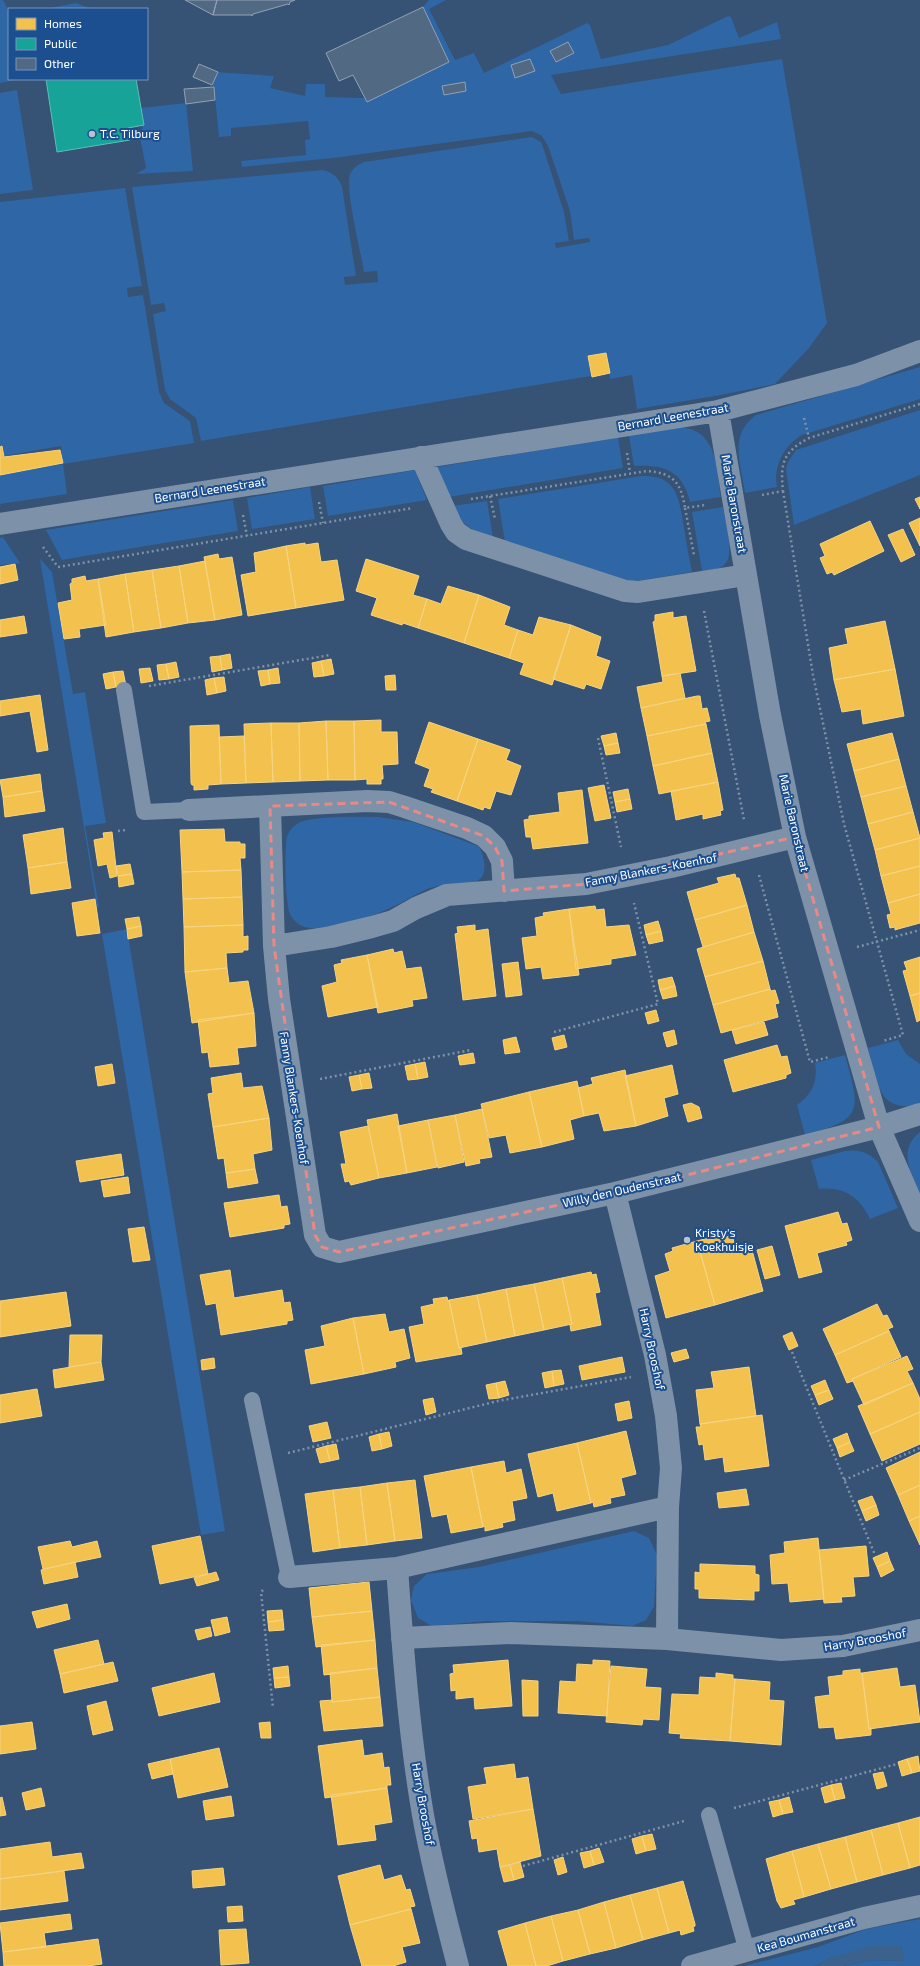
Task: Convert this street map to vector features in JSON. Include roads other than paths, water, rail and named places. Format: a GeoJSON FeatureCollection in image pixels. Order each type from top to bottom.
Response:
{"type":"FeatureCollection","features":[{"type":"Feature","properties":{"kind":"street","name":"Bernard Leenestraat"},"geometry":{"type":"LineString","coordinates":[[0,524],[421,456],[718,411],[856,375],[920,351]]}},
{"type":"Feature","properties":{"kind":"street","name":"Marie Baronstraat"},"geometry":{"type":"LineString","coordinates":[[718,411],[770,715],[795,837],[879,1127],[920,1221]]}},
{"type":"Feature","properties":{"kind":"street"},"geometry":{"type":"LineString","coordinates":[[421,456],[456,532],[466,539],[625,591],[638,592],[746,575]]}},
{"type":"Feature","properties":{"kind":"street"},"geometry":{"type":"LineString","coordinates":[[189,810],[367,801],[389,802],[467,828],[484,836],[495,847],[502,861],[504,891]]}},
{"type":"Feature","properties":{"kind":"street","name":"Fanny Blankers-Koenhof"},"geometry":{"type":"LineString","coordinates":[[270,806],[274,946],[279,999],[315,1235],[322,1247]]}},
{"type":"Feature","properties":{"kind":"street","name":"Fanny Blankers-Koenhof"},"geometry":{"type":"LineString","coordinates":[[274,946],[331,937],[393,921],[416,908],[447,895],[586,884],[735,853],[795,837]]}},
{"type":"Feature","properties":{"kind":"street","name":"Willy den Oudenstraat"},"geometry":{"type":"LineString","coordinates":[[322,1247],[339,1252],[615,1193],[879,1127],[920,1114]]}},
{"type":"Feature","properties":{"kind":"street","name":"Harry Brooshof"},"geometry":{"type":"LineString","coordinates":[[615,1193],[658,1372],[666,1416],[671,1468],[668,1507],[667,1639]]}},
{"type":"Feature","properties":{"kind":"street"},"geometry":{"type":"LineString","coordinates":[[289,1578],[397,1568],[668,1507]]}},
{"type":"Feature","properties":{"kind":"street","name":"Harry Brooshof"},"geometry":{"type":"LineString","coordinates":[[397,1568],[410,1725],[423,1816],[440,1897],[458,1966]]}},
{"type":"Feature","properties":{"kind":"street","name":"Harry Brooshof"},"geometry":{"type":"LineString","coordinates":[[402,1638],[511,1633],[667,1639],[781,1650],[843,1646],[920,1630]]}},
{"type":"Feature","properties":{"kind":"street","name":"Kea Boumanstraat"},"geometry":{"type":"LineString","coordinates":[[692,1966],[747,1952],[864,1918],[920,1906]]}},
{"type":"Feature","properties":{"kind":"lane"},"geometry":{"type":"LineString","coordinates":[[124,690],[144,812],[189,810]]}},
{"type":"Feature","properties":{"kind":"lane"},"geometry":{"type":"LineString","coordinates":[[252,1400],[289,1578]]}},
{"type":"Feature","properties":{"kind":"lane"},"geometry":{"type":"LineString","coordinates":[[709,1814],[747,1952]]}},
{"type":"Feature","properties":{"kind":"place","name":"T.C. Tilburg"},"geometry":{"type":"Point","coordinates":[92,134]}},
{"type":"Feature","properties":{"kind":"place","name":"Kristy's Koekhuisje"},"geometry":{"type":"Point","coordinates":[687,1240]}}]}
